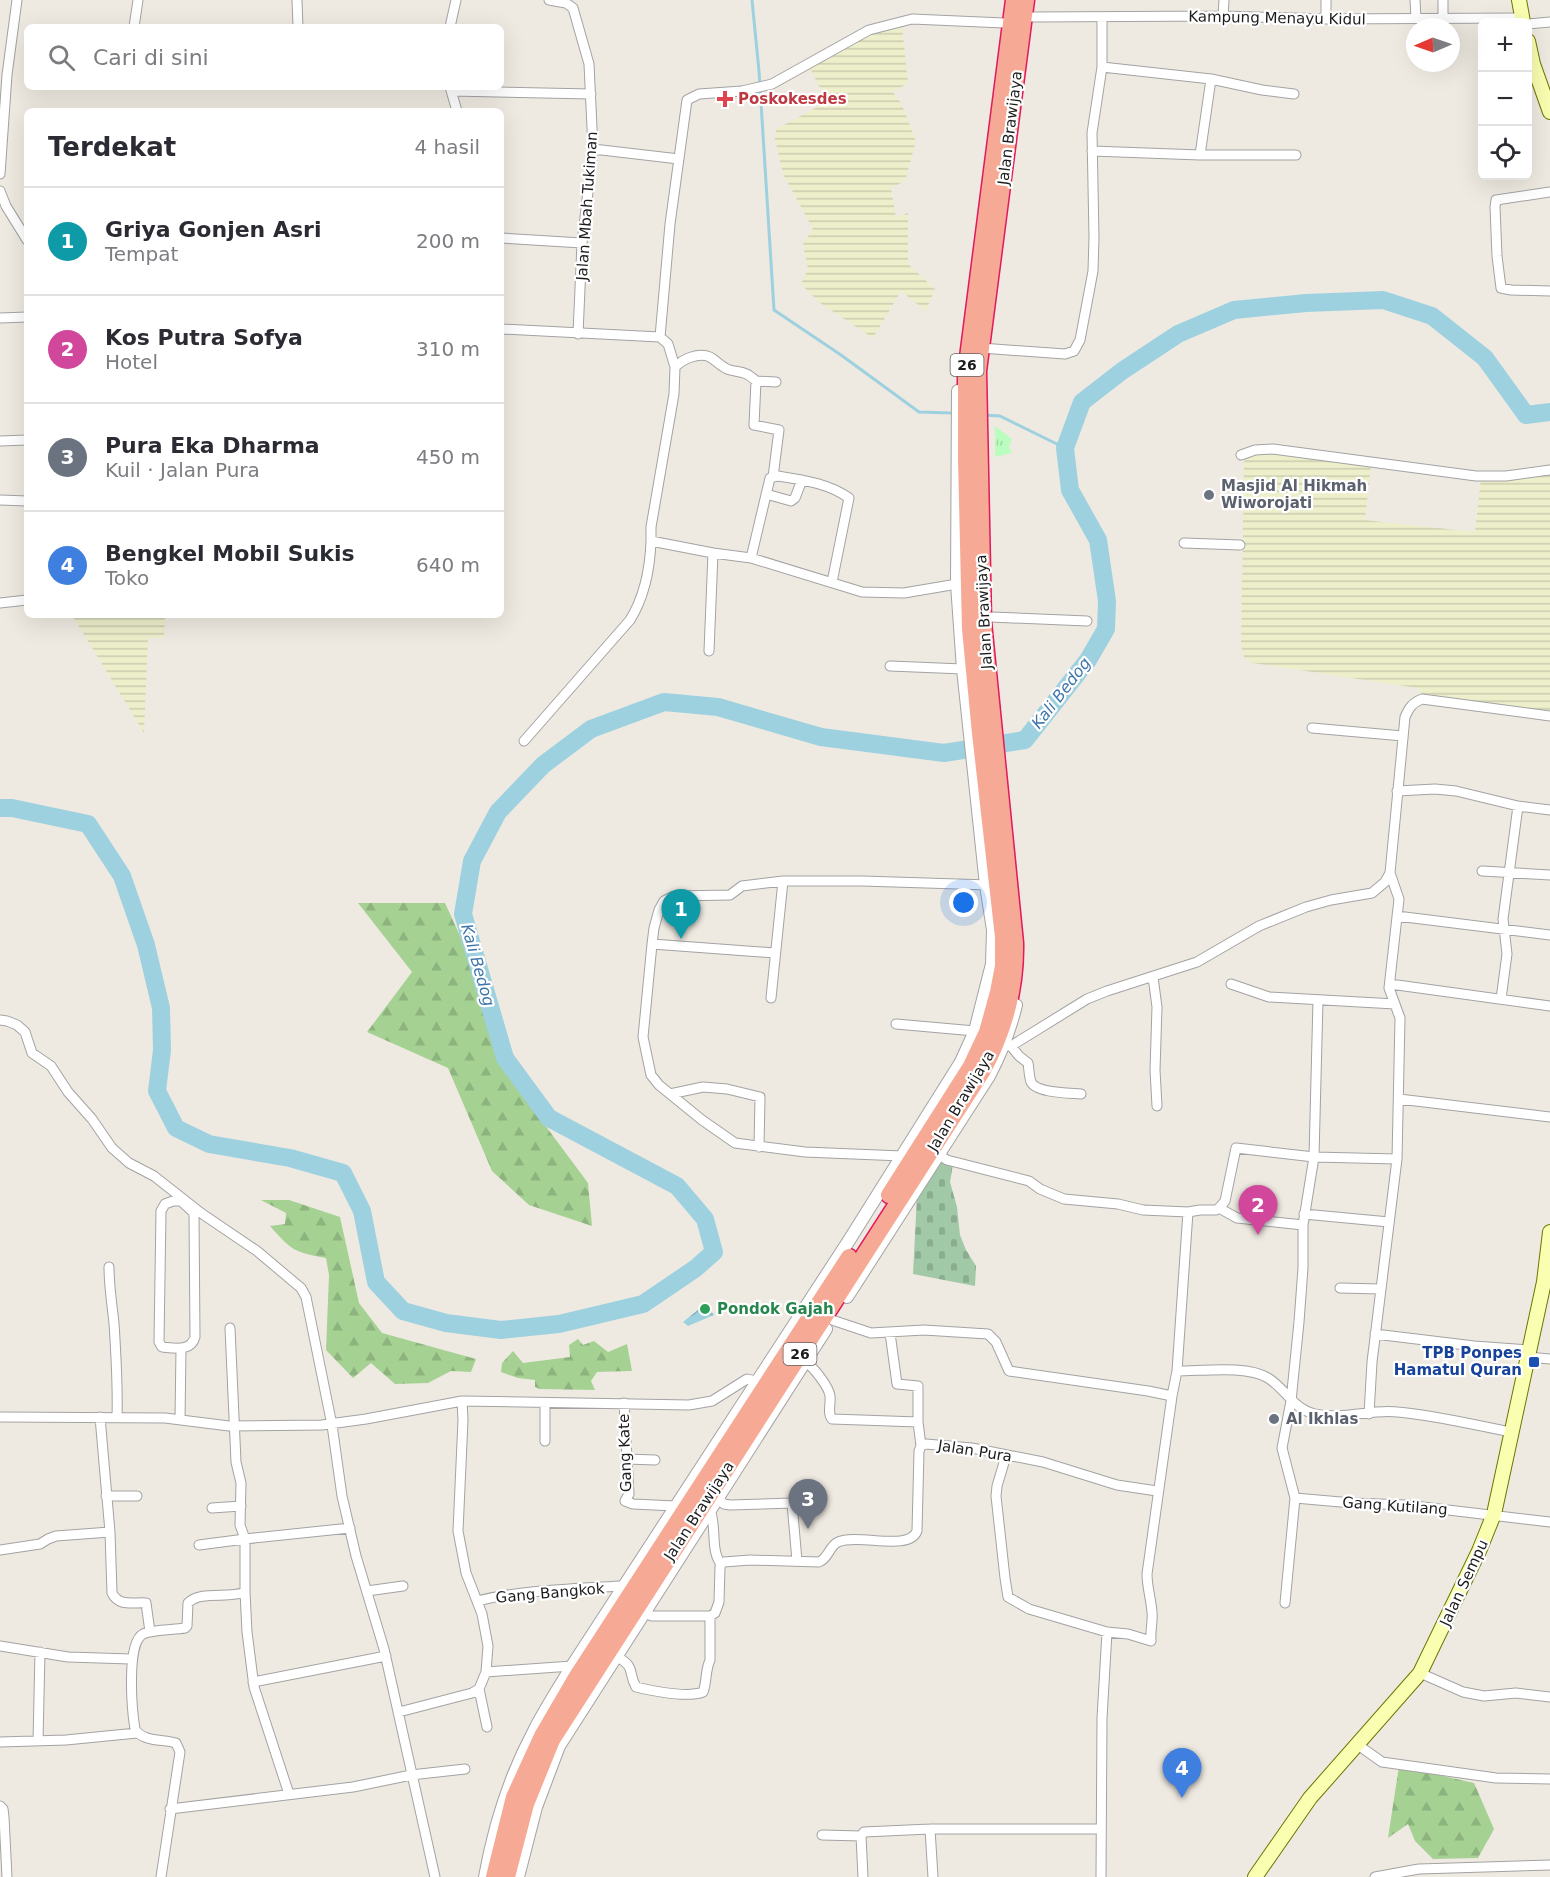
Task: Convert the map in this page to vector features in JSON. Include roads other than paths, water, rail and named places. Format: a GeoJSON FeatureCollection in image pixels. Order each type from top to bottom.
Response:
{"type":"FeatureCollection","features":[{"type":"Feature","properties":{"kind":"highway","name":"Jalan Brawijaya"},"geometry":{"type":"LineString","coordinates":[[974,527],[961,460],[966,373],[1014,0]]}},
{"type":"Feature","properties":{"kind":"highway"},"geometry":{"type":"LineString","coordinates":[[1024,47],[1026,0]]}},
{"type":"Feature","properties":{"kind":"highway"},"geometry":{"type":"LineString","coordinates":[[1024,47],[1035,0]]}},
{"type":"Feature","properties":{"kind":"highway","name":"Jalan Brawijaya"},"geometry":{"type":"LineString","coordinates":[[507,1877],[526,1804],[552,1740],[982,1072],[1000,1034],[1009,1004],[1016,969],[1013,910],[994,812],[986,731],[970,629],[974,527],[983,448],[985,348],[1024,47]]}},
{"type":"Feature","properties":{"kind":"highway"},"geometry":{"type":"LineString","coordinates":[[983,448],[991,617],[986,731]]}},
{"type":"Feature","properties":{"kind":"highway","name":"Jalan Brawijaya"},"geometry":{"type":"LineString","coordinates":[[494,1877],[514,1797],[542,1736],[596,1646],[971,1066],[987,1032],[1003,966],[1003,937],[991,885],[994,812]]}},
{"type":"Feature","properties":{"kind":"main road"},"geometry":{"type":"LineString","coordinates":[[1519,0],[1523,18]]}},
{"type":"Feature","properties":{"kind":"main road"},"geometry":{"type":"LineString","coordinates":[[1532,60],[1550,112]]}},
{"type":"Feature","properties":{"kind":"main road","name":"Jalan Sempu"},"geometry":{"type":"LineString","coordinates":[[1255,1877],[1310,1798],[1420,1673],[1479,1551],[1494,1514],[1548,1267],[1550,1232]]}},
{"type":"Feature","properties":{"kind":"street"},"geometry":{"type":"LineString","coordinates":[[0,174],[7,75],[17,0]]}},
{"type":"Feature","properties":{"kind":"street"},"geometry":{"type":"LineString","coordinates":[[134,24],[138,0]]}},
{"type":"Feature","properties":{"kind":"street"},"geometry":{"type":"LineString","coordinates":[[297,0],[298,24]]}},
{"type":"Feature","properties":{"kind":"street"},"geometry":{"type":"LineString","coordinates":[[451,24],[456,0]]}},
{"type":"Feature","properties":{"kind":"street","name":"Jalan Mbah Tukiman"},"geometry":{"type":"LineString","coordinates":[[549,0],[566,3],[573,8],[589,64],[593,149],[582,243],[578,334]]}},
{"type":"Feature","properties":{"kind":"street"},"geometry":{"type":"LineString","coordinates":[[986,731],[963,669],[957,584],[961,460],[958,372],[1008,0]]}},
{"type":"Feature","properties":{"kind":"street"},"geometry":{"type":"LineString","coordinates":[[1223,16],[1224,0]]}},
{"type":"Feature","properties":{"kind":"street"},"geometry":{"type":"LineString","coordinates":[[1326,0],[1326,19]]}},
{"type":"Feature","properties":{"kind":"street"},"geometry":{"type":"LineString","coordinates":[[1415,0],[1416,18]]}},
{"type":"Feature","properties":{"kind":"street"},"geometry":{"type":"LineString","coordinates":[[1443,0],[1443,17]]}},
{"type":"Feature","properties":{"kind":"street","name":"Kampung Menayu Kidul"},"geometry":{"type":"LineString","coordinates":[[1032,17],[1406,18]]}},
{"type":"Feature","properties":{"kind":"street"},"geometry":{"type":"LineString","coordinates":[[985,348],[1065,354],[1074,351],[1080,340],[1093,271],[1092,133],[1102,67],[1102,17]]}},
{"type":"Feature","properties":{"kind":"street","name":"Kampung Menayu Kidul"},"geometry":{"type":"LineString","coordinates":[[1416,18],[1478,19]]}},
{"type":"Feature","properties":{"kind":"street"},"geometry":{"type":"LineString","coordinates":[[660,337],[670,224],[687,100],[699,94],[742,91],[772,84],[869,30],[912,19],[1004,23]]}},
{"type":"Feature","properties":{"kind":"street","name":"Kampung Menayu Kidul"},"geometry":{"type":"LineString","coordinates":[[1532,21],[1550,22]]}},
{"type":"Feature","properties":{"kind":"street"},"geometry":{"type":"LineString","coordinates":[[1102,67],[1211,79],[1294,94]]}},
{"type":"Feature","properties":{"kind":"street"},"geometry":{"type":"LineString","coordinates":[[1200,155],[1211,79]]}},
{"type":"Feature","properties":{"kind":"street"},"geometry":{"type":"LineString","coordinates":[[451,90],[456,108]]}},
{"type":"Feature","properties":{"kind":"street"},"geometry":{"type":"LineString","coordinates":[[479,90],[591,94]]}},
{"type":"Feature","properties":{"kind":"street"},"geometry":{"type":"LineString","coordinates":[[593,149],[679,159]]}},
{"type":"Feature","properties":{"kind":"street"},"geometry":{"type":"LineString","coordinates":[[1092,151],[1200,155],[1296,155]]}},
{"type":"Feature","properties":{"kind":"street"},"geometry":{"type":"LineString","coordinates":[[0,191],[3,205],[24,236]]}},
{"type":"Feature","properties":{"kind":"street"},"geometry":{"type":"LineString","coordinates":[[1550,192],[1496,200],[1496,207],[1497,256],[1501,288],[1550,291]]}},
{"type":"Feature","properties":{"kind":"street"},"geometry":{"type":"LineString","coordinates":[[504,238],[582,243]]}},
{"type":"Feature","properties":{"kind":"street"},"geometry":{"type":"LineString","coordinates":[[0,318],[24,317]]}},
{"type":"Feature","properties":{"kind":"street"},"geometry":{"type":"LineString","coordinates":[[504,329],[660,337],[668,344],[675,367],[671,414],[651,527],[650,559],[638,608],[524,741]]}},
{"type":"Feature","properties":{"kind":"street"},"geometry":{"type":"LineString","coordinates":[[675,367],[692,357],[708,356],[730,370],[748,373],[756,381],[776,382]]}},
{"type":"Feature","properties":{"kind":"street"},"geometry":{"type":"LineString","coordinates":[[751,558],[770,478],[773,477],[779,430],[754,425],[756,381]]}},
{"type":"Feature","properties":{"kind":"street"},"geometry":{"type":"LineString","coordinates":[[0,441],[24,440]]}},
{"type":"Feature","properties":{"kind":"street"},"geometry":{"type":"LineString","coordinates":[[1240,455],[1254,450],[1273,449],[1476,476],[1506,476],[1550,470]]}},
{"type":"Feature","properties":{"kind":"street"},"geometry":{"type":"LineString","coordinates":[[773,477],[802,480],[828,487],[849,498],[832,582]]}},
{"type":"Feature","properties":{"kind":"street"},"geometry":{"type":"LineString","coordinates":[[766,494],[791,501],[795,498],[802,480]]}},
{"type":"Feature","properties":{"kind":"street"},"geometry":{"type":"LineString","coordinates":[[0,500],[24,501]]}},
{"type":"Feature","properties":{"kind":"street"},"geometry":{"type":"LineString","coordinates":[[651,541],[751,558],[862,592],[904,593],[957,584]]}},
{"type":"Feature","properties":{"kind":"street"},"geometry":{"type":"LineString","coordinates":[[1184,543],[1240,545]]}},
{"type":"Feature","properties":{"kind":"street"},"geometry":{"type":"LineString","coordinates":[[709,651],[713,553]]}},
{"type":"Feature","properties":{"kind":"street"},"geometry":{"type":"LineString","coordinates":[[0,603],[24,600]]}},
{"type":"Feature","properties":{"kind":"street"},"geometry":{"type":"LineString","coordinates":[[991,617],[1087,621]]}},
{"type":"Feature","properties":{"kind":"street"},"geometry":{"type":"LineString","coordinates":[[890,666],[963,669]]}},
{"type":"Feature","properties":{"kind":"street"},"geometry":{"type":"LineString","coordinates":[[1369,1414],[1375,1334],[1397,1159],[1400,1018],[1390,984],[1399,899],[1390,873],[1403,736],[1408,709],[1422,699],[1550,716]]}},
{"type":"Feature","properties":{"kind":"street"},"geometry":{"type":"LineString","coordinates":[[1312,728],[1403,736]]}},
{"type":"Feature","properties":{"kind":"street"},"geometry":{"type":"LineString","coordinates":[[1397,791],[1436,789],[1456,791],[1518,806],[1550,810]]}},
{"type":"Feature","properties":{"kind":"street"},"geometry":{"type":"LineString","coordinates":[[1500,999],[1507,954],[1503,919],[1518,806]]}},
{"type":"Feature","properties":{"kind":"street"},"geometry":{"type":"LineString","coordinates":[[518,1877],[536,1807],[559,1746],[1008,1046],[1023,963],[1021,926],[994,812]]}},
{"type":"Feature","properties":{"kind":"street"},"geometry":{"type":"LineString","coordinates":[[1482,871],[1550,875]]}},
{"type":"Feature","properties":{"kind":"street"},"geometry":{"type":"LineString","coordinates":[[1008,1046],[1087,999],[1117,987],[1197,962],[1259,926],[1306,907],[1372,892],[1385,882],[1390,873]]}},
{"type":"Feature","properties":{"kind":"street"},"geometry":{"type":"LineString","coordinates":[[771,998],[783,881]]}},
{"type":"Feature","properties":{"kind":"street"},"geometry":{"type":"LineString","coordinates":[[485,1877],[505,1797],[533,1731],[572,1666],[848,1242],[902,1156],[961,1062],[975,1031],[992,964],[991,885],[783,881],[742,886],[730,895],[668,898],[659,910],[654,928],[643,1036],[651,1075],[659,1085],[735,1143],[805,1152],[902,1156]]}},
{"type":"Feature","properties":{"kind":"street"},"geometry":{"type":"LineString","coordinates":[[1397,916],[1550,935]]}},
{"type":"Feature","properties":{"kind":"street"},"geometry":{"type":"LineString","coordinates":[[652,944],[775,953]]}},
{"type":"Feature","properties":{"kind":"street"},"geometry":{"type":"LineString","coordinates":[[1153,977],[1157,1007],[1155,1070],[1157,1106]]}},
{"type":"Feature","properties":{"kind":"street"},"geometry":{"type":"LineString","coordinates":[[1231,984],[1269,997],[1395,1004]]}},
{"type":"Feature","properties":{"kind":"street"},"geometry":{"type":"LineString","coordinates":[[1390,984],[1550,1006]]}},
{"type":"Feature","properties":{"kind":"street"},"geometry":{"type":"LineString","coordinates":[[1285,1603],[1295,1498],[1282,1448],[1291,1401],[1304,1268],[1304,1214],[1314,1157],[1318,1000]]}},
{"type":"Feature","properties":{"kind":"street"},"geometry":{"type":"LineString","coordinates":[[0,1020],[17,1025],[25,1032],[32,1053],[51,1066],[59,1081],[92,1119],[112,1148],[129,1163],[154,1176],[201,1213],[248,1244],[301,1288],[306,1297],[332,1425],[342,1496],[386,1656],[435,1877]]}},
{"type":"Feature","properties":{"kind":"street"},"geometry":{"type":"LineString","coordinates":[[896,1024],[975,1031]]}},
{"type":"Feature","properties":{"kind":"street"},"geometry":{"type":"LineString","coordinates":[[1008,1046],[1028,1063],[1032,1083],[1036,1087],[1047,1091],[1081,1094]]}},
{"type":"Feature","properties":{"kind":"street"},"geometry":{"type":"LineString","coordinates":[[670,1094],[703,1087],[727,1089],[760,1097],[759,1147]]}},
{"type":"Feature","properties":{"kind":"street"},"geometry":{"type":"LineString","coordinates":[[1399,1099],[1550,1118]]}},
{"type":"Feature","properties":{"kind":"street"},"geometry":{"type":"LineString","coordinates":[[1219,1208],[1225,1200],[1236,1148],[1314,1157],[1397,1159]]}},
{"type":"Feature","properties":{"kind":"street"},"geometry":{"type":"LineString","coordinates":[[939,1155],[947,1161],[1029,1181],[1040,1189],[1064,1199],[1118,1204],[1143,1210],[1188,1212],[1219,1208],[1237,1218],[1303,1225]]}},
{"type":"Feature","properties":{"kind":"street"},"geometry":{"type":"LineString","coordinates":[[173,1201],[181,1201],[194,1213],[195,1337],[193,1343],[181,1348],[162,1347],[159,1342],[161,1211],[165,1204],[173,1201]]}},
{"type":"Feature","properties":{"kind":"street"},"geometry":{"type":"LineString","coordinates":[[1006,1456],[996,1496],[1008,1596],[1029,1609],[1107,1632],[1128,1634],[1151,1641],[1152,1602],[1147,1574],[1157,1491],[1177,1371],[1188,1212]]}},
{"type":"Feature","properties":{"kind":"street"},"geometry":{"type":"LineString","coordinates":[[1304,1214],[1389,1221]]}},
{"type":"Feature","properties":{"kind":"street"},"geometry":{"type":"LineString","coordinates":[[109,1267],[109,1292],[114,1324],[118,1383],[117,1417]]}},
{"type":"Feature","properties":{"kind":"street"},"geometry":{"type":"LineString","coordinates":[[1340,1288],[1381,1289]]}},
{"type":"Feature","properties":{"kind":"street"},"geometry":{"type":"LineString","coordinates":[[832,1320],[863,1331],[890,1333],[924,1330],[988,1334],[996,1342],[1009,1371],[1172,1396]]}},
{"type":"Feature","properties":{"kind":"street"},"geometry":{"type":"LineString","coordinates":[[230,1328],[236,1462],[241,1483],[240,1525],[245,1539],[245,1592],[253,1682],[289,1794]]}},
{"type":"Feature","properties":{"kind":"street"},"geometry":{"type":"LineString","coordinates":[[890,1333],[897,1384],[918,1386],[921,1446]]}},
{"type":"Feature","properties":{"kind":"street"},"geometry":{"type":"LineString","coordinates":[[1375,1334],[1528,1353],[1550,1359]]}},
{"type":"Feature","properties":{"kind":"street"},"geometry":{"type":"LineString","coordinates":[[180,1420],[181,1348]]}},
{"type":"Feature","properties":{"kind":"street"},"geometry":{"type":"LineString","coordinates":[[805,1362],[814,1368],[830,1392],[829,1414],[832,1419],[918,1422]]}},
{"type":"Feature","properties":{"kind":"street"},"geometry":{"type":"LineString","coordinates":[[1177,1371],[1254,1372],[1268,1377],[1298,1407],[1311,1413],[1327,1416],[1397,1412],[1511,1432]]}},
{"type":"Feature","properties":{"kind":"street"},"geometry":{"type":"LineString","coordinates":[[0,1417],[165,1418],[234,1426],[332,1425],[462,1401],[689,1405],[712,1401],[747,1379],[756,1381]]}},
{"type":"Feature","properties":{"kind":"street"},"geometry":{"type":"LineString","coordinates":[[462,1401],[458,1531],[466,1573],[482,1614],[488,1646],[486,1672],[479,1689],[487,1727]]}},
{"type":"Feature","properties":{"kind":"street"},"geometry":{"type":"LineString","coordinates":[[545,1403],[545,1441]]}},
{"type":"Feature","properties":{"kind":"street","name":"Gang Kate"},"geometry":{"type":"LineString","coordinates":[[624,1403],[629,1494],[626,1501],[633,1504],[675,1506]]}},
{"type":"Feature","properties":{"kind":"street"},"geometry":{"type":"LineString","coordinates":[[100,1417],[110,1532],[112,1593],[120,1602],[146,1603],[150,1632]]}},
{"type":"Feature","properties":{"kind":"street","name":"Jalan Pura"},"geometry":{"type":"LineString","coordinates":[[721,1563],[750,1560],[819,1562],[834,1545],[846,1540],[857,1538],[903,1541],[915,1536],[919,1451],[921,1446],[926,1444],[972,1448],[1043,1462],[1117,1485],[1157,1491]]}},
{"type":"Feature","properties":{"kind":"street"},"geometry":{"type":"LineString","coordinates":[[626,1459],[655,1460]]}},
{"type":"Feature","properties":{"kind":"street"},"geometry":{"type":"LineString","coordinates":[[106,1496],[137,1496]]}},
{"type":"Feature","properties":{"kind":"street"},"geometry":{"type":"LineString","coordinates":[[717,1498],[724,1504],[730,1505],[792,1503],[797,1561]]}},
{"type":"Feature","properties":{"kind":"street","name":"Gang Kutilang"},"geometry":{"type":"LineString","coordinates":[[1295,1498],[1406,1505],[1550,1522]]}},
{"type":"Feature","properties":{"kind":"street"},"geometry":{"type":"LineString","coordinates":[[213,1509],[241,1506]]}},
{"type":"Feature","properties":{"kind":"street"},"geometry":{"type":"LineString","coordinates":[[644,1613],[652,1616],[710,1616],[715,1613],[719,1602],[721,1563],[717,1558],[714,1522],[710,1510]]}},
{"type":"Feature","properties":{"kind":"street"},"geometry":{"type":"LineString","coordinates":[[199,1545],[350,1528]]}},
{"type":"Feature","properties":{"kind":"street"},"geometry":{"type":"LineString","coordinates":[[0,1550],[36,1545],[56,1536],[110,1532]]}},
{"type":"Feature","properties":{"kind":"street"},"geometry":{"type":"LineString","coordinates":[[367,1591],[403,1586]]}},
{"type":"Feature","properties":{"kind":"street","name":"Gang Bangkok"},"geometry":{"type":"LineString","coordinates":[[477,1601],[577,1589],[620,1586],[623,1588]]}},
{"type":"Feature","properties":{"kind":"street"},"geometry":{"type":"LineString","coordinates":[[137,1733],[134,1724],[131,1659],[140,1635],[185,1628],[188,1603],[196,1597],[245,1592]]}},
{"type":"Feature","properties":{"kind":"street"},"geometry":{"type":"LineString","coordinates":[[616,1656],[628,1663],[636,1687],[684,1694],[703,1692],[710,1660],[710,1616]]}},
{"type":"Feature","properties":{"kind":"street"},"geometry":{"type":"LineString","coordinates":[[1101,1877],[1102,1718],[1107,1632]]}},
{"type":"Feature","properties":{"kind":"street"},"geometry":{"type":"LineString","coordinates":[[0,1646],[68,1657],[131,1659]]}},
{"type":"Feature","properties":{"kind":"street"},"geometry":{"type":"LineString","coordinates":[[38,1741],[40,1652]]}},
{"type":"Feature","properties":{"kind":"street"},"geometry":{"type":"LineString","coordinates":[[253,1682],[386,1656]]}},
{"type":"Feature","properties":{"kind":"street"},"geometry":{"type":"LineString","coordinates":[[486,1672],[572,1666]]}},
{"type":"Feature","properties":{"kind":"street"},"geometry":{"type":"LineString","coordinates":[[1420,1673],[1463,1692],[1484,1696],[1516,1693],[1550,1697]]}},
{"type":"Feature","properties":{"kind":"street"},"geometry":{"type":"LineString","coordinates":[[399,1712],[472,1693],[479,1689]]}},
{"type":"Feature","properties":{"kind":"street"},"geometry":{"type":"LineString","coordinates":[[0,1742],[66,1740],[137,1733],[144,1737],[176,1743],[180,1755],[160,1877]]}},
{"type":"Feature","properties":{"kind":"street"},"geometry":{"type":"LineString","coordinates":[[1358,1745],[1382,1762],[1496,1778],[1550,1779]]}},
{"type":"Feature","properties":{"kind":"street"},"geometry":{"type":"LineString","coordinates":[[170,1809],[353,1787],[411,1775],[465,1769]]}},
{"type":"Feature","properties":{"kind":"street"},"geometry":{"type":"LineString","coordinates":[[0,1806],[4,1817],[7,1877]]}},
{"type":"Feature","properties":{"kind":"street"},"geometry":{"type":"LineString","coordinates":[[822,1835],[861,1836],[864,1832],[930,1829],[1101,1829]]}},
{"type":"Feature","properties":{"kind":"street"},"geometry":{"type":"LineString","coordinates":[[930,1829],[933,1877]]}},
{"type":"Feature","properties":{"kind":"street"},"geometry":{"type":"LineString","coordinates":[[861,1836],[863,1877]]}},
{"type":"Feature","properties":{"kind":"street"},"geometry":{"type":"LineString","coordinates":[[1375,1877],[1419,1869],[1550,1865]]}},
{"type":"Feature","properties":{"kind":"water","name":"Pondok Gajah"},"geometry":{"type":"Polygon","coordinates":[[[706,1303],[714,1315],[688,1326],[683,1322],[706,1303]]]}},
{"type":"Feature","properties":{"kind":"waterway"},"geometry":{"type":"LineString","coordinates":[[752,0],[759,71],[774,310],[919,412],[951,413]]}},
{"type":"Feature","properties":{"kind":"waterway","name":"Kali Bedog"},"geometry":{"type":"LineString","coordinates":[[0,808],[12,808],[88,824],[122,876],[146,945],[161,1008],[162,1050],[157,1091],[176,1128],[209,1144],[290,1158],[343,1173],[362,1211],[376,1282],[403,1311],[446,1323],[501,1330],[559,1324],[643,1304],[696,1268],[714,1252],[705,1219],[677,1186],[549,1118],[505,1058],[463,914],[472,861],[498,812],[543,765],[591,729],[664,702],[718,707],[821,737],[944,753],[1025,740],[1088,660],[1106,629],[1107,601],[1098,540],[1070,490],[1065,448],[1082,402],[1122,371],[1178,334],[1234,310],[1306,303],[1383,300],[1432,316],[1485,358],[1526,415],[1550,412]]}},
{"type":"Feature","properties":{"kind":"waterway"},"geometry":{"type":"LineString","coordinates":[[983,415],[1000,416],[1065,448]]}},
{"type":"Feature","properties":{"kind":"place","name":"Poskokesdes"},"geometry":{"type":"Point","coordinates":[725,99]}},
{"type":"Feature","properties":{"kind":"place","name":"Masjid Al Hikmah Wiworojati"},"geometry":{"type":"Point","coordinates":[1209,495]}},
{"type":"Feature","properties":{"kind":"place","name":"Griya Gonjen Asri"},"geometry":{"type":"Point","coordinates":[681,939]}},
{"type":"Feature","properties":{"kind":"place","name":"Kos Putra Sofya"},"geometry":{"type":"Point","coordinates":[1258,1235]}},
{"type":"Feature","properties":{"kind":"place","name":"Pondok Gajah"},"geometry":{"type":"Point","coordinates":[705,1309]}},
{"type":"Feature","properties":{"kind":"place","name":"TPB Ponpes Hamatul Quran"},"geometry":{"type":"Point","coordinates":[1534,1362]}},
{"type":"Feature","properties":{"kind":"place","name":"Al Ikhlas"},"geometry":{"type":"Point","coordinates":[1274,1419]}},
{"type":"Feature","properties":{"kind":"place","name":"Pura Eka Dharma"},"geometry":{"type":"Point","coordinates":[808,1529]}},
{"type":"Feature","properties":{"kind":"place","name":"Bengkel Mobil Sukis"},"geometry":{"type":"Point","coordinates":[1182,1798]}}]}
